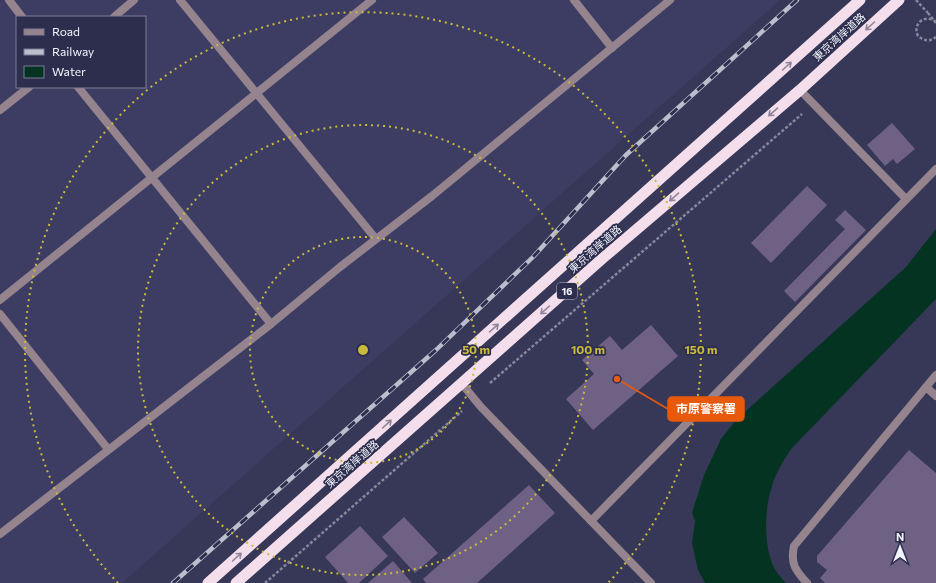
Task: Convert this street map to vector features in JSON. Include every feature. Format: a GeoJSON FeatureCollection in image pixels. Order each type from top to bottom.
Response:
{"type":"FeatureCollection","features":[{"type":"Feature","properties":{"kind":"highway","name":"東京湾岸道路"},"geometry":{"type":"LineString","coordinates":[[208,583],[860,0]]}},
{"type":"Feature","properties":{"kind":"highway","name":"東京湾岸道路"},"geometry":{"type":"LineString","coordinates":[[238,582],[603,258],[800,90],[899,0]]}},
{"type":"Feature","properties":{"kind":"street"},"geometry":{"type":"LineString","coordinates":[[9,0],[21,16]]}},
{"type":"Feature","properties":{"kind":"street"},"geometry":{"type":"LineString","coordinates":[[115,16],[134,0]]}},
{"type":"Feature","properties":{"kind":"street"},"geometry":{"type":"LineString","coordinates":[[180,0],[376,239]]}},
{"type":"Feature","properties":{"kind":"street"},"geometry":{"type":"LineString","coordinates":[[0,300],[372,0]]}},
{"type":"Feature","properties":{"kind":"street"},"geometry":{"type":"LineString","coordinates":[[574,0],[612,48]]}},
{"type":"Feature","properties":{"kind":"street"},"geometry":{"type":"LineString","coordinates":[[0,534],[271,324],[432,196],[670,0]]}},
{"type":"Feature","properties":{"kind":"street"},"geometry":{"type":"LineString","coordinates":[[0,110],[28,88]]}},
{"type":"Feature","properties":{"kind":"street"},"geometry":{"type":"LineString","coordinates":[[79,88],[271,324]]}},
{"type":"Feature","properties":{"kind":"street"},"geometry":{"type":"LineString","coordinates":[[800,90],[906,199]]}},
{"type":"Feature","properties":{"kind":"street"},"geometry":{"type":"LineString","coordinates":[[591,520],[936,169]]}},
{"type":"Feature","properties":{"kind":"street"},"geometry":{"type":"LineString","coordinates":[[0,314],[108,449]]}},
{"type":"Feature","properties":{"kind":"street"},"geometry":{"type":"LineString","coordinates":[[807,583],[796,572],[792,554],[794,546],[936,375]]}},
{"type":"Feature","properties":{"kind":"street"},"geometry":{"type":"LineString","coordinates":[[462,384],[481,407],[651,583]]}},
{"type":"Feature","properties":{"kind":"street"},"geometry":{"type":"LineString","coordinates":[[926,387],[936,396]]}},
{"type":"Feature","properties":{"kind":"path"},"geometry":{"type":"LineString","coordinates":[[916,0],[936,22]]}},
{"type":"Feature","properties":{"kind":"path"},"geometry":{"type":"LineString","coordinates":[[936,22],[933,19],[923,19],[918,23],[916,30],[918,36],[924,40],[931,40],[936,37]]}},
{"type":"Feature","properties":{"kind":"path"},"geometry":{"type":"LineString","coordinates":[[490,383],[802,114]]}},
{"type":"Feature","properties":{"kind":"path"},"geometry":{"type":"LineString","coordinates":[[265,583],[462,411]]}},
{"type":"Feature","properties":{"kind":"shaded area"},"geometry":{"type":"Polygon","coordinates":[[[0,0],[780,0],[122,583],[0,583],[0,0]]]}},
{"type":"Feature","properties":{"kind":"water"},"geometry":{"type":"Polygon","coordinates":[[[936,229],[936,299],[792,448],[776,476],[767,506],[767,541],[772,562],[777,573],[786,583],[705,583],[698,570],[692,543],[695,521],[692,513],[704,475],[721,439],[736,420],[906,267],[936,229]]]}},
{"type":"Feature","properties":{"kind":"building"},"geometry":{"type":"Polygon","coordinates":[[[892,123],[915,149],[897,164],[893,159],[885,166],[867,145],[892,123]]]}},
{"type":"Feature","properties":{"kind":"building"},"geometry":{"type":"Polygon","coordinates":[[[807,186],[827,205],[771,263],[751,243],[807,186]]]}},
{"type":"Feature","properties":{"kind":"building"},"geometry":{"type":"Polygon","coordinates":[[[845,210],[866,230],[795,302],[784,291],[845,229],[835,220],[845,210]]]}},
{"type":"Feature","properties":{"kind":"building"},"geometry":{"type":"Polygon","coordinates":[[[651,325],[678,356],[593,430],[566,399],[594,374],[582,360],[610,336],[622,350],[651,325]]]}},
{"type":"Feature","properties":{"kind":"building"},"geometry":{"type":"Polygon","coordinates":[[[909,450],[936,473],[936,583],[825,583],[820,578],[827,570],[817,562],[817,556],[909,450]]]}},
{"type":"Feature","properties":{"kind":"building"},"geometry":{"type":"Polygon","coordinates":[[[529,485],[555,513],[477,583],[426,583],[423,579],[529,485]]]}},
{"type":"Feature","properties":{"kind":"building"},"geometry":{"type":"Polygon","coordinates":[[[404,517],[438,553],[415,573],[382,537],[404,517]]]}},
{"type":"Feature","properties":{"kind":"building"},"geometry":{"type":"Polygon","coordinates":[[[360,526],[388,556],[359,583],[348,583],[325,557],[360,526]]]}},
{"type":"Feature","properties":{"kind":"building"},"geometry":{"type":"Polygon","coordinates":[[[393,561],[412,583],[368,583],[393,561]]]}},
{"type":"Feature","properties":{"kind":"railway"},"geometry":{"type":"LineString","coordinates":[[173,583],[436,350],[533,257],[626,155],[797,0]]}},
{"type":"Feature","properties":{"kind":"place","name":"市原警察署"},"geometry":{"type":"Point","coordinates":[617,379]}}]}
